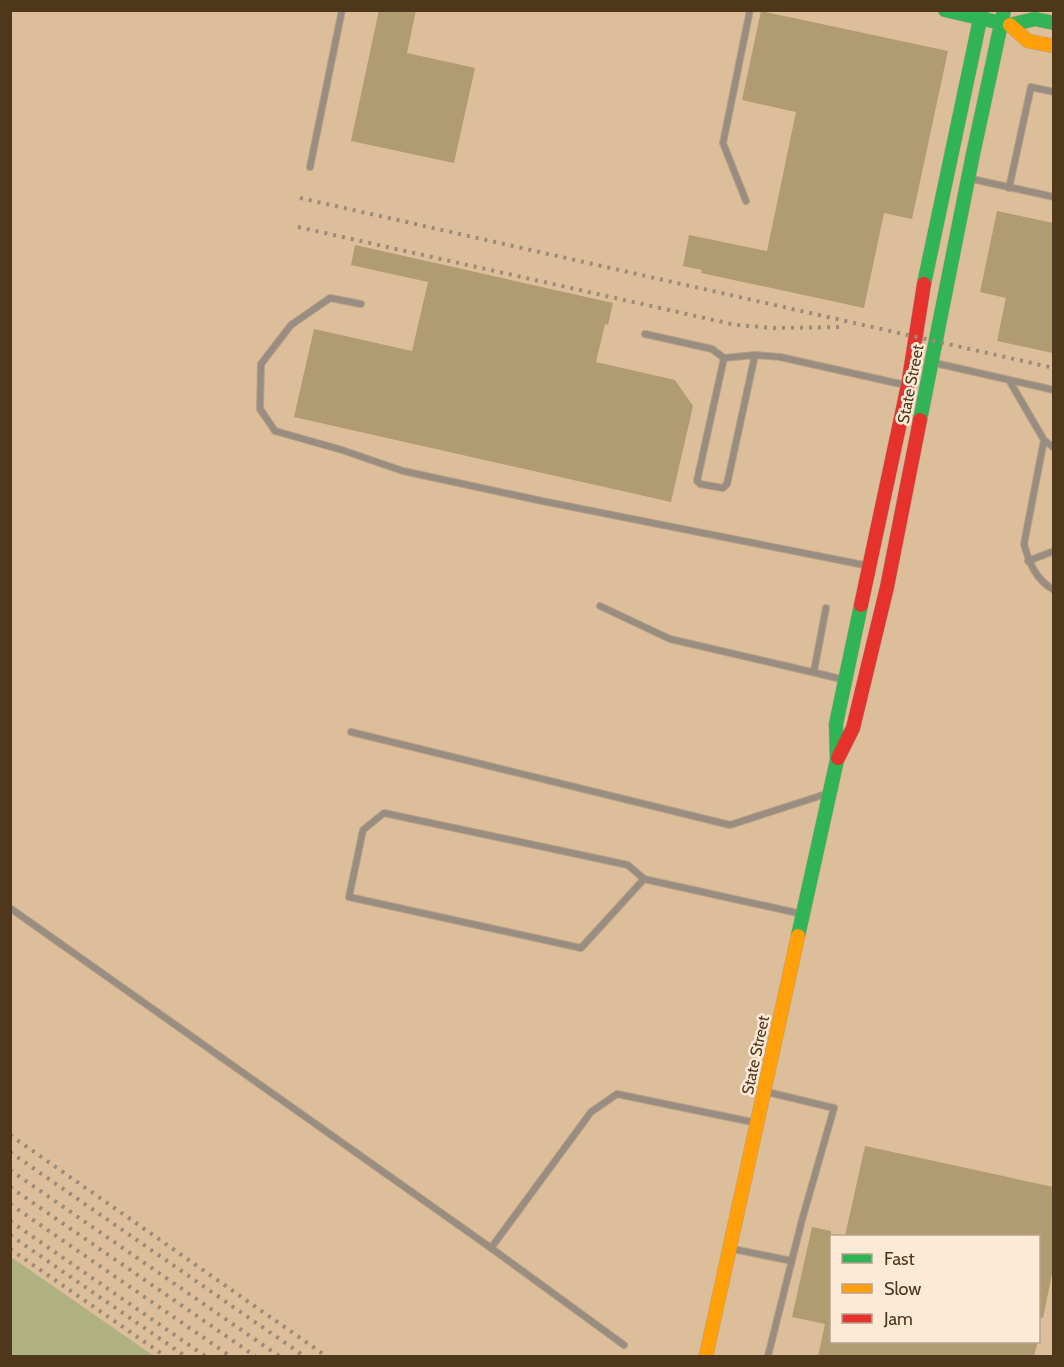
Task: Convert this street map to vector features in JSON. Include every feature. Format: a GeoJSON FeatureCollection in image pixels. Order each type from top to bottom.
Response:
{"type":"FeatureCollection","features":[{"type":"Feature","properties":{"kind":"street"},"geometry":{"type":"LineString","coordinates":[[945,10],[1005,19],[1035,19],[1053,23]]}},
{"type":"Feature","properties":{"kind":"street","name":"State Street"},"geometry":{"type":"LineString","coordinates":[[706,1356],[837,760],[836,724],[908,386],[914,337],[948,164],[981,14]]}},
{"type":"Feature","properties":{"kind":"street"},"geometry":{"type":"LineString","coordinates":[[1005,19],[1028,40],[1053,46]]}},
{"type":"Feature","properties":{"kind":"street","name":"State Street"},"geometry":{"type":"LineString","coordinates":[[837,760],[853,728],[887,587],[968,179],[1005,19]]}},
{"type":"Feature","properties":{"kind":"lane"},"geometry":{"type":"LineString","coordinates":[[310,167],[342,10]]}},
{"type":"Feature","properties":{"kind":"lane"},"geometry":{"type":"LineString","coordinates":[[746,201],[723,143],[750,10]]}},
{"type":"Feature","properties":{"kind":"lane"},"geometry":{"type":"LineString","coordinates":[[1009,188],[1031,87],[1053,92]]}},
{"type":"Feature","properties":{"kind":"lane"},"geometry":{"type":"LineString","coordinates":[[968,179],[1053,197]]}},
{"type":"Feature","properties":{"kind":"lane"},"geometry":{"type":"LineString","coordinates":[[361,304],[330,298],[291,325],[261,363],[260,409],[275,431],[342,450],[403,471],[869,566]]}},
{"type":"Feature","properties":{"kind":"lane"},"geometry":{"type":"LineString","coordinates":[[645,334],[712,349],[724,358],[755,355],[780,357],[908,386]]}},
{"type":"Feature","properties":{"kind":"lane"},"geometry":{"type":"LineString","coordinates":[[724,358],[697,481],[700,484],[723,489],[727,484],[755,355]]}},
{"type":"Feature","properties":{"kind":"lane"},"geometry":{"type":"LineString","coordinates":[[931,362],[1053,390]]}},
{"type":"Feature","properties":{"kind":"lane"},"geometry":{"type":"LineString","coordinates":[[1009,380],[1044,440],[1053,448]]}},
{"type":"Feature","properties":{"kind":"lane"},"geometry":{"type":"LineString","coordinates":[[1044,440],[1024,544],[1028,561],[1042,584],[1053,590]]}},
{"type":"Feature","properties":{"kind":"lane"},"geometry":{"type":"LineString","coordinates":[[1028,561],[1053,551]]}},
{"type":"Feature","properties":{"kind":"lane"},"geometry":{"type":"LineString","coordinates":[[600,606],[670,639],[845,680]]}},
{"type":"Feature","properties":{"kind":"lane"},"geometry":{"type":"LineString","coordinates":[[816,673],[814,666],[826,608]]}},
{"type":"Feature","properties":{"kind":"lane"},"geometry":{"type":"LineString","coordinates":[[351,732],[730,825],[830,793]]}},
{"type":"Feature","properties":{"kind":"lane"},"geometry":{"type":"LineString","coordinates":[[644,879],[580,948],[349,897],[363,830],[384,813],[627,865],[644,879],[803,915]]}},
{"type":"Feature","properties":{"kind":"lane"},"geometry":{"type":"LineString","coordinates":[[10,908],[491,1248],[624,1345]]}},
{"type":"Feature","properties":{"kind":"lane"},"geometry":{"type":"LineString","coordinates":[[764,1092],[834,1108],[768,1356]]}},
{"type":"Feature","properties":{"kind":"lane"},"geometry":{"type":"LineString","coordinates":[[491,1248],[591,1112],[617,1094],[757,1123]]}},
{"type":"Feature","properties":{"kind":"lane"},"geometry":{"type":"LineString","coordinates":[[730,1248],[792,1261]]}},
{"type":"Feature","properties":{"kind":"green space"},"geometry":{"type":"Polygon","coordinates":[[[11,1257],[154,1356],[11,1356],[11,1257]]]}},
{"type":"Feature","properties":{"kind":"building"},"geometry":{"type":"Polygon","coordinates":[[[379,10],[416,10],[407,53],[475,68],[454,163],[351,141],[379,10]]]}},
{"type":"Feature","properties":{"kind":"building"},"geometry":{"type":"Polygon","coordinates":[[[761,11],[948,51],[912,219],[884,213],[864,308],[701,273],[702,270],[683,266],[689,235],[767,251],[796,112],[742,100],[761,11]]]}},
{"type":"Feature","properties":{"kind":"building"},"geometry":{"type":"Polygon","coordinates":[[[997,211],[1053,223],[1053,353],[997,341],[1006,298],[980,292],[997,211]]]}},
{"type":"Feature","properties":{"kind":"building"},"geometry":{"type":"Polygon","coordinates":[[[355,245],[613,303],[608,325],[605,324],[596,362],[675,380],[693,406],[671,502],[294,417],[314,329],[412,351],[428,282],[351,265],[355,245]]]}},
{"type":"Feature","properties":{"kind":"building"},"geometry":{"type":"Polygon","coordinates":[[[865,1146],[1053,1187],[1053,1269],[1043,1318],[1040,1317],[1040,1235],[845,1235],[865,1146]]]}},
{"type":"Feature","properties":{"kind":"building"},"geometry":{"type":"Polygon","coordinates":[[[812,1227],[831,1231],[830,1343],[1037,1343],[1034,1356],[818,1356],[825,1324],[792,1317],[812,1227]]]}},
{"type":"Feature","properties":{"kind":"railway"},"geometry":{"type":"LineString","coordinates":[[300,198],[1054,368]]}},
{"type":"Feature","properties":{"kind":"railway"},"geometry":{"type":"LineString","coordinates":[[298,227],[736,325],[774,328],[845,327]]}},
{"type":"Feature","properties":{"kind":"railway"},"geometry":{"type":"LineString","coordinates":[[10,1135],[326,1356]]}},
{"type":"Feature","properties":{"kind":"railway"},"geometry":{"type":"LineString","coordinates":[[10,1152],[304,1356]]}},
{"type":"Feature","properties":{"kind":"railway"},"geometry":{"type":"LineString","coordinates":[[10,1170],[279,1356]]}},
{"type":"Feature","properties":{"kind":"railway"},"geometry":{"type":"LineString","coordinates":[[10,1187],[255,1356]]}},
{"type":"Feature","properties":{"kind":"railway"},"geometry":{"type":"LineString","coordinates":[[10,1204],[230,1356]]}},
{"type":"Feature","properties":{"kind":"railway"},"geometry":{"type":"LineString","coordinates":[[10,1221],[205,1356]]}},
{"type":"Feature","properties":{"kind":"railway"},"geometry":{"type":"LineString","coordinates":[[10,1235],[185,1356]]}},
{"type":"Feature","properties":{"kind":"railway"},"geometry":{"type":"LineString","coordinates":[[10,1249],[165,1356]]}},
{"type":"Feature","properties":{"kind":"traffic: fast"},"geometry":{"type":"LineString","coordinates":[[945,10],[1010,25],[1035,19],[1054,23]]}},
{"type":"Feature","properties":{"kind":"traffic: fast"},"geometry":{"type":"LineString","coordinates":[[924,284],[982,10]]}},
{"type":"Feature","properties":{"kind":"traffic: fast"},"geometry":{"type":"LineString","coordinates":[[920,420],[1004,10]]}},
{"type":"Feature","properties":{"kind":"traffic: fast"},"geometry":{"type":"LineString","coordinates":[[798,936],[837,760],[836,724],[861,605]]}},
{"type":"Feature","properties":{"kind":"traffic: slow"},"geometry":{"type":"LineString","coordinates":[[1010,25],[1028,41],[1054,46]]}},
{"type":"Feature","properties":{"kind":"traffic: slow"},"geometry":{"type":"LineString","coordinates":[[706,1356],[798,936]]}},
{"type":"Feature","properties":{"kind":"traffic: jam"},"geometry":{"type":"LineString","coordinates":[[861,605],[908,385],[924,284]]}},
{"type":"Feature","properties":{"kind":"traffic: jam"},"geometry":{"type":"LineString","coordinates":[[838,758],[853,728],[887,587],[920,420]]}}]}
